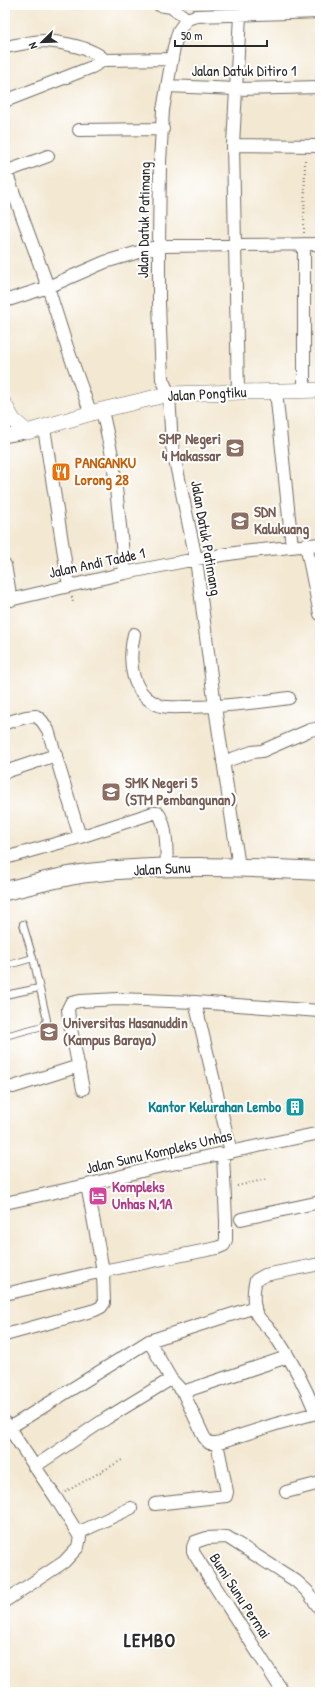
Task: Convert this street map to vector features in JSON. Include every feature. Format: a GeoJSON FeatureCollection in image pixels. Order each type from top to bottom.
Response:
{"type":"FeatureCollection","features":[{"type":"Feature","properties":{"kind":"main road","name":"Jalan Sunu"},"geometry":{"type":"LineString","coordinates":[[5,891],[87,873],[167,867],[239,867],[320,871]]}},
{"type":"Feature","properties":{"kind":"street"},"geometry":{"type":"LineString","coordinates":[[159,5],[194,14],[240,15],[320,12]]}},
{"type":"Feature","properties":{"kind":"street","name":"Jalan Datuk Patimang"},"geometry":{"type":"LineString","coordinates":[[194,14],[179,30],[174,47],[163,110],[160,162],[159,246],[159,304],[162,379],[169,394],[172,446],[196,559],[215,707],[239,867]]}},
{"type":"Feature","properties":{"kind":"street"},"geometry":{"type":"LineString","coordinates":[[238,392],[233,145],[240,15]]}},
{"type":"Feature","properties":{"kind":"street"},"geometry":{"type":"LineString","coordinates":[[5,47],[46,41],[83,48],[97,53],[104,60]]}},
{"type":"Feature","properties":{"kind":"street"},"geometry":{"type":"LineString","coordinates":[[5,101],[92,67],[104,60],[172,59]]}},
{"type":"Feature","properties":{"kind":"street","name":"Jalan Datuk Ditiro 1"},"geometry":{"type":"LineString","coordinates":[[168,86],[236,89],[320,87]]}},
{"type":"Feature","properties":{"kind":"street"},"geometry":{"type":"LineString","coordinates":[[79,130],[163,129]]}},
{"type":"Feature","properties":{"kind":"street"},"geometry":{"type":"LineString","coordinates":[[233,145],[320,146]]}},
{"type":"Feature","properties":{"kind":"street"},"geometry":{"type":"LineString","coordinates":[[48,156],[6,172],[48,287],[67,347],[96,412],[113,460],[125,573]]}},
{"type":"Feature","properties":{"kind":"street"},"geometry":{"type":"LineString","coordinates":[[304,244],[304,390]]}},
{"type":"Feature","properties":{"kind":"street"},"geometry":{"type":"LineString","coordinates":[[5,301],[48,287],[105,262],[159,246],[320,244]]}},
{"type":"Feature","properties":{"kind":"street","name":"Jalan Pongtiku"},"geometry":{"type":"LineString","coordinates":[[27,432],[96,412],[169,394],[320,390]]}},
{"type":"Feature","properties":{"kind":"street"},"geometry":{"type":"LineString","coordinates":[[276,391],[292,547]]}},
{"type":"Feature","properties":{"kind":"street"},"geometry":{"type":"LineString","coordinates":[[5,405],[13,420],[27,432]]}},
{"type":"Feature","properties":{"kind":"street"},"geometry":{"type":"LineString","coordinates":[[44,428],[69,586]]}},
{"type":"Feature","properties":{"kind":"street"},"geometry":{"type":"LineString","coordinates":[[5,436],[27,432]]}},
{"type":"Feature","properties":{"kind":"street"},"geometry":{"type":"LineString","coordinates":[[306,544],[320,614]]}},
{"type":"Feature","properties":{"kind":"street","name":"Jalan Andi Tadde 1"},"geometry":{"type":"LineString","coordinates":[[8,601],[125,573],[196,559],[306,544],[320,544]]}},
{"type":"Feature","properties":{"kind":"street"},"geometry":{"type":"LineString","coordinates":[[5,565],[8,601]]}},
{"type":"Feature","properties":{"kind":"street"},"geometry":{"type":"LineString","coordinates":[[134,634],[130,650],[131,666],[135,684],[147,698],[161,706],[215,707],[290,698]]}},
{"type":"Feature","properties":{"kind":"street"},"geometry":{"type":"LineString","coordinates":[[5,723],[26,716],[36,716],[48,730],[80,837]]}},
{"type":"Feature","properties":{"kind":"street"},"geometry":{"type":"LineString","coordinates":[[224,762],[252,752],[262,751],[310,730],[320,728]]}},
{"type":"Feature","properties":{"kind":"street"},"geometry":{"type":"LineString","coordinates":[[5,772],[56,755]]}},
{"type":"Feature","properties":{"kind":"street"},"geometry":{"type":"LineString","coordinates":[[5,858],[80,837],[153,813],[158,813],[164,826],[167,867]]}},
{"type":"Feature","properties":{"kind":"street"},"geometry":{"type":"LineString","coordinates":[[83,1089],[69,1019],[68,1009],[71,1003],[80,1001],[118,999],[196,1002],[320,1011]]}},
{"type":"Feature","properties":{"kind":"street"},"geometry":{"type":"LineString","coordinates":[[5,1294],[103,1271],[217,1248],[224,1245],[226,1221],[224,1190],[227,1153],[196,1002]]}},
{"type":"Feature","properties":{"kind":"street"},"geometry":{"type":"LineString","coordinates":[[13,1087],[79,1066]]}},
{"type":"Feature","properties":{"kind":"street","name":"Jalan Sunu Kompleks Unhas"},"geometry":{"type":"LineString","coordinates":[[5,1203],[87,1185],[153,1168],[320,1133]]}},
{"type":"Feature","properties":{"kind":"street"},"geometry":{"type":"LineString","coordinates":[[5,1335],[101,1307],[104,1300],[103,1271],[87,1185]]}},
{"type":"Feature","properties":{"kind":"street"},"geometry":{"type":"LineString","coordinates":[[241,1219],[320,1202]]}},
{"type":"Feature","properties":{"kind":"street"},"geometry":{"type":"LineString","coordinates":[[149,1341],[171,1380],[183,1392],[204,1438],[208,1443],[217,1443],[318,1412],[275,1336],[257,1315],[255,1307],[255,1284],[256,1280],[260,1277],[320,1264]]}},
{"type":"Feature","properties":{"kind":"street"},"geometry":{"type":"LineString","coordinates":[[6,1600],[51,1572],[72,1555],[78,1547],[80,1537],[7,1425],[149,1341],[255,1307]]}},
{"type":"Feature","properties":{"kind":"street"},"geometry":{"type":"LineString","coordinates":[[183,1392],[287,1357]]}},
{"type":"Feature","properties":{"kind":"street"},"geometry":{"type":"LineString","coordinates":[[34,1467],[107,1418],[171,1380]]}},
{"type":"Feature","properties":{"kind":"street"},"geometry":{"type":"LineString","coordinates":[[155,1504],[226,1496],[227,1492],[217,1443]]}},
{"type":"Feature","properties":{"kind":"street"},"geometry":{"type":"LineString","coordinates":[[286,1492],[320,1483]]}},
{"type":"Feature","properties":{"kind":"street"},"geometry":{"type":"LineString","coordinates":[[78,1533],[130,1508]]}},
{"type":"Feature","properties":{"kind":"street","name":"Bumi Sunu Permai"},"geometry":{"type":"LineString","coordinates":[[282,1692],[193,1552],[195,1542],[207,1538],[228,1537],[296,1581],[307,1591],[320,1609]]}},
{"type":"Feature","properties":{"kind":"lane"},"geometry":{"type":"LineString","coordinates":[[5,1036],[43,1026],[47,1020],[33,958],[23,924]]}},
{"type":"Feature","properties":{"kind":"lane"},"geometry":{"type":"LineString","coordinates":[[5,966],[33,958]]}},
{"type":"Feature","properties":{"kind":"lane"},"geometry":{"type":"LineString","coordinates":[[5,995],[39,988]]}},
{"type":"Feature","properties":{"kind":"path"},"geometry":{"type":"LineString","coordinates":[[304,244],[305,146]]}},
{"type":"Feature","properties":{"kind":"path"},"geometry":{"type":"LineString","coordinates":[[224,1190],[267,1179]]}},
{"type":"Feature","properties":{"kind":"path"},"geometry":{"type":"LineString","coordinates":[[56,1498],[122,1460]]}},
{"type":"Feature","properties":{"kind":"place","name":"SMP Negeri 4 Makassar"},"geometry":{"type":"Point","coordinates":[235,448]}},
{"type":"Feature","properties":{"kind":"place","name":"PANGANKU Lorong 28"},"geometry":{"type":"Point","coordinates":[61,472]}},
{"type":"Feature","properties":{"kind":"place","name":"SDN Kalukuang"},"geometry":{"type":"Point","coordinates":[240,521]}},
{"type":"Feature","properties":{"kind":"place","name":"SMK Negeri 5 (STM Pembangunan)"},"geometry":{"type":"Point","coordinates":[111,792]}},
{"type":"Feature","properties":{"kind":"place","name":"Universitas Hasanuddin (Kampus Baraya)"},"geometry":{"type":"Point","coordinates":[49,1032]}},
{"type":"Feature","properties":{"kind":"place","name":"Kantor Kelurahan Lembo"},"geometry":{"type":"Point","coordinates":[295,1107]}},
{"type":"Feature","properties":{"kind":"place","name":"Kompleks Unhas N,1A"},"geometry":{"type":"Point","coordinates":[98,1196]}},
{"type":"Feature","properties":{"kind":"district","name":"LEMBO"},"geometry":{"type":"Point","coordinates":[150,1640]}}]}
